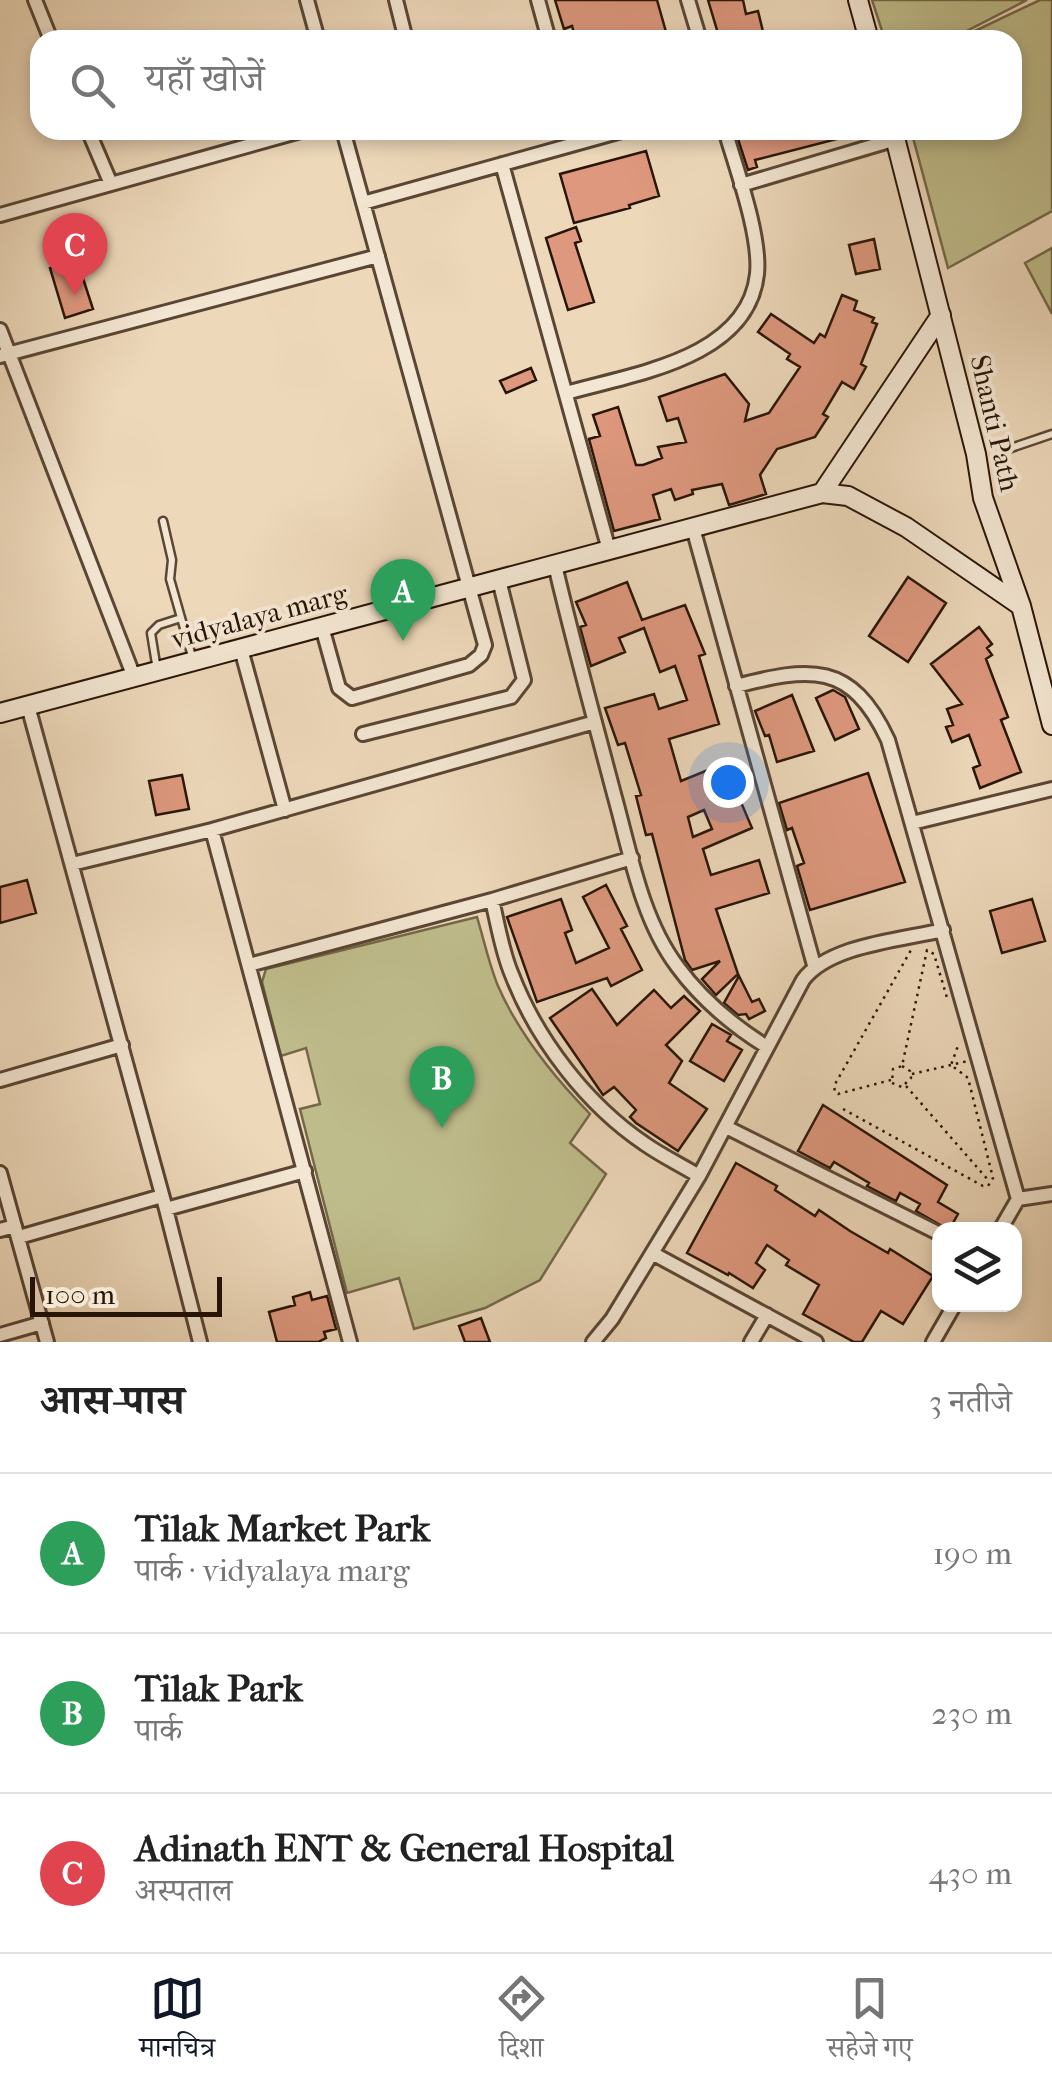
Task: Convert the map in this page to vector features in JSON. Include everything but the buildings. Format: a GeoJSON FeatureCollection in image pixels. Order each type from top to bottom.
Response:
{"type":"FeatureCollection","features":[{"type":"Feature","properties":{"kind":"street"},"geometry":{"type":"LineString","coordinates":[[35,0],[47,30]]}},
{"type":"Feature","properties":{"kind":"street"},"geometry":{"type":"LineString","coordinates":[[307,0],[315,30]]}},
{"type":"Feature","properties":{"kind":"street"},"geometry":{"type":"LineString","coordinates":[[396,0],[404,30]]}},
{"type":"Feature","properties":{"kind":"street"},"geometry":{"type":"LineString","coordinates":[[538,0],[546,30]]}},
{"type":"Feature","properties":{"kind":"street"},"geometry":{"type":"LineString","coordinates":[[688,0],[697,30]]}},
{"type":"Feature","properties":{"kind":"street"},"geometry":{"type":"LineString","coordinates":[[858,0],[866,30]]}},
{"type":"Feature","properties":{"kind":"street"},"geometry":{"type":"LineString","coordinates":[[92,140],[111,184]]}},
{"type":"Feature","properties":{"kind":"street"},"geometry":{"type":"LineString","coordinates":[[0,215],[268,140]]}},
{"type":"Feature","properties":{"kind":"street"},"geometry":{"type":"LineString","coordinates":[[322,627],[339,688],[352,698],[469,665],[482,655],[485,645],[346,140]]}},
{"type":"Feature","properties":{"kind":"street"},"geometry":{"type":"LineString","coordinates":[[364,203],[502,164],[568,140]]}},
{"type":"Feature","properties":{"kind":"street"},"geometry":{"type":"LineString","coordinates":[[566,394],[686,358],[711,346],[751,300],[758,272],[756,246],[728,140]]}},
{"type":"Feature","properties":{"kind":"street"},"geometry":{"type":"LineString","coordinates":[[741,184],[879,140]]}},
{"type":"Feature","properties":{"kind":"street","name":"Shanti Path"},"geometry":{"type":"LineString","coordinates":[[896,140],[976,454],[983,498],[1020,606],[1052,726]]}},
{"type":"Feature","properties":{"kind":"street"},"geometry":{"type":"LineString","coordinates":[[502,164],[609,550]]}},
{"type":"Feature","properties":{"kind":"street"},"geometry":{"type":"LineString","coordinates":[[4,354],[378,256]]}},
{"type":"Feature","properties":{"kind":"street"},"geometry":{"type":"LineString","coordinates":[[941,316],[822,493],[848,496],[906,528],[1020,606]]}},
{"type":"Feature","properties":{"kind":"street"},"geometry":{"type":"LineString","coordinates":[[0,330],[4,354],[134,677]]}},
{"type":"Feature","properties":{"kind":"street","name":"vidyalaya marg"},"geometry":{"type":"LineString","coordinates":[[2,708],[28,706],[822,493]]}},
{"type":"Feature","properties":{"kind":"street"},"geometry":{"type":"LineString","coordinates":[[692,528],[814,964]]}},
{"type":"Feature","properties":{"kind":"street"},"geometry":{"type":"LineString","coordinates":[[555,565],[632,858],[654,925],[676,964],[711,1005],[740,1030],[768,1046]]}},
{"type":"Feature","properties":{"kind":"street"},"geometry":{"type":"LineString","coordinates":[[364,734],[511,697],[519,688],[524,680],[499,580]]}},
{"type":"Feature","properties":{"kind":"street"},"geometry":{"type":"LineString","coordinates":[[241,649],[285,810]]}},
{"type":"Feature","properties":{"kind":"street"},"geometry":{"type":"LineString","coordinates":[[736,686],[810,671],[834,678],[858,694],[875,712],[888,740],[944,930],[1018,1200],[1005,1222]]}},
{"type":"Feature","properties":{"kind":"street"},"geometry":{"type":"LineString","coordinates":[[28,706],[200,1342]]}},
{"type":"Feature","properties":{"kind":"street"},"geometry":{"type":"LineString","coordinates":[[72,864],[212,830],[595,722]]}},
{"type":"Feature","properties":{"kind":"street"},"geometry":{"type":"LineString","coordinates":[[912,823],[1052,790]]}},
{"type":"Feature","properties":{"kind":"street"},"geometry":{"type":"LineString","coordinates":[[212,830],[350,1342]]}},
{"type":"Feature","properties":{"kind":"street"},"geometry":{"type":"LineString","coordinates":[[249,965],[632,858]]}},
{"type":"Feature","properties":{"kind":"street"},"geometry":{"type":"LineString","coordinates":[[492,900],[510,972],[527,1010],[551,1048],[612,1118],[644,1144],[698,1176]]}},
{"type":"Feature","properties":{"kind":"street"},"geometry":{"type":"LineString","coordinates":[[592,1342],[612,1319],[698,1176],[814,964],[832,956],[944,930]]}},
{"type":"Feature","properties":{"kind":"street"},"geometry":{"type":"LineString","coordinates":[[0,1080],[122,1045]]}},
{"type":"Feature","properties":{"kind":"street"},"geometry":{"type":"LineString","coordinates":[[726,1126],[932,1230]]}},
{"type":"Feature","properties":{"kind":"street"},"geometry":{"type":"LineString","coordinates":[[0,1230],[17,1232],[305,1171]]}},
{"type":"Feature","properties":{"kind":"street"},"geometry":{"type":"LineString","coordinates":[[0,1173],[47,1342]]}},
{"type":"Feature","properties":{"kind":"street"},"geometry":{"type":"LineString","coordinates":[[1018,1200],[1052,1194]]}},
{"type":"Feature","properties":{"kind":"street"},"geometry":{"type":"LineString","coordinates":[[652,1253],[816,1342]]}},
{"type":"Feature","properties":{"kind":"street"},"geometry":{"type":"LineString","coordinates":[[932,1342],[949,1312]]}},
{"type":"Feature","properties":{"kind":"street"},"geometry":{"type":"LineString","coordinates":[[751,1342],[767,1315]]}},
{"type":"Feature","properties":{"kind":"street"},"geometry":{"type":"LineString","coordinates":[[0,1335],[42,1323]]}},
{"type":"Feature","properties":{"kind":"lane"},"geometry":{"type":"LineString","coordinates":[[1011,448],[1052,434]]}},
{"type":"Feature","properties":{"kind":"lane"},"geometry":{"type":"LineString","coordinates":[[164,521],[172,560],[170,579],[193,662]]}},
{"type":"Feature","properties":{"kind":"lane"},"geometry":{"type":"LineString","coordinates":[[157,671],[151,633],[159,625],[180,618]]}},
{"type":"Feature","properties":{"kind":"path"},"geometry":{"type":"LineString","coordinates":[[890,1080],[838,1094],[834,1086],[912,948]]}},
{"type":"Feature","properties":{"kind":"path"},"geometry":{"type":"LineString","coordinates":[[902,1066],[927,950],[934,954],[950,1008]]}},
{"type":"Feature","properties":{"kind":"path"},"geometry":{"type":"LineString","coordinates":[[951,1065],[960,1044]]}},
{"type":"Feature","properties":{"kind":"path"},"geometry":{"type":"LineString","coordinates":[[912,1074],[979,1059]]}},
{"type":"Feature","properties":{"kind":"path"},"geometry":{"type":"LineString","coordinates":[[843,1109],[983,1186],[993,1178],[968,1078],[951,1065]]}},
{"type":"Feature","properties":{"kind":"path"},"geometry":{"type":"LineString","coordinates":[[890,1080],[893,1069],[902,1066]]}},
{"type":"Feature","properties":{"kind":"path"},"geometry":{"type":"LineString","coordinates":[[902,1066],[912,1074]]}},
{"type":"Feature","properties":{"kind":"path"},"geometry":{"type":"LineString","coordinates":[[906,1086],[912,1074]]}},
{"type":"Feature","properties":{"kind":"path"},"geometry":{"type":"LineString","coordinates":[[890,1080],[895,1086],[906,1086],[990,1182]]}},
{"type":"Feature","properties":{"kind":"shaded area"},"geometry":{"type":"Polygon","coordinates":[[[872,0],[1027,0],[968,30],[882,30],[872,0]]]}},
{"type":"Feature","properties":{"kind":"shaded area"},"geometry":{"type":"Polygon","coordinates":[[[1040,0],[1052,0],[1052,211],[948,268],[914,140],[1022,140],[1022,30],[977,30],[1040,0]]]}},
{"type":"Feature","properties":{"kind":"shaded area"},"geometry":{"type":"Polygon","coordinates":[[[1052,248],[1052,314],[1025,263],[1052,248]]]}},
{"type":"Feature","properties":{"kind":"shaded area"},"geometry":{"type":"Polygon","coordinates":[[[477,917],[506,1004],[550,1069],[590,1114],[570,1143],[606,1174],[540,1280],[485,1308],[414,1329],[399,1278],[347,1293],[300,1109],[320,1104],[306,1048],[281,1056],[262,982],[266,969],[477,917]]]}},
{"type":"Feature","properties":{"kind":"place","name":"Adinath ENT & General Hospital"},"geometry":{"type":"Point","coordinates":[75,295]}},
{"type":"Feature","properties":{"kind":"place","name":"Tilak Market Park"},"geometry":{"type":"Point","coordinates":[403,641]}},
{"type":"Feature","properties":{"kind":"place","name":"Tilak Park"},"geometry":{"type":"Point","coordinates":[442,1128]}}]}
